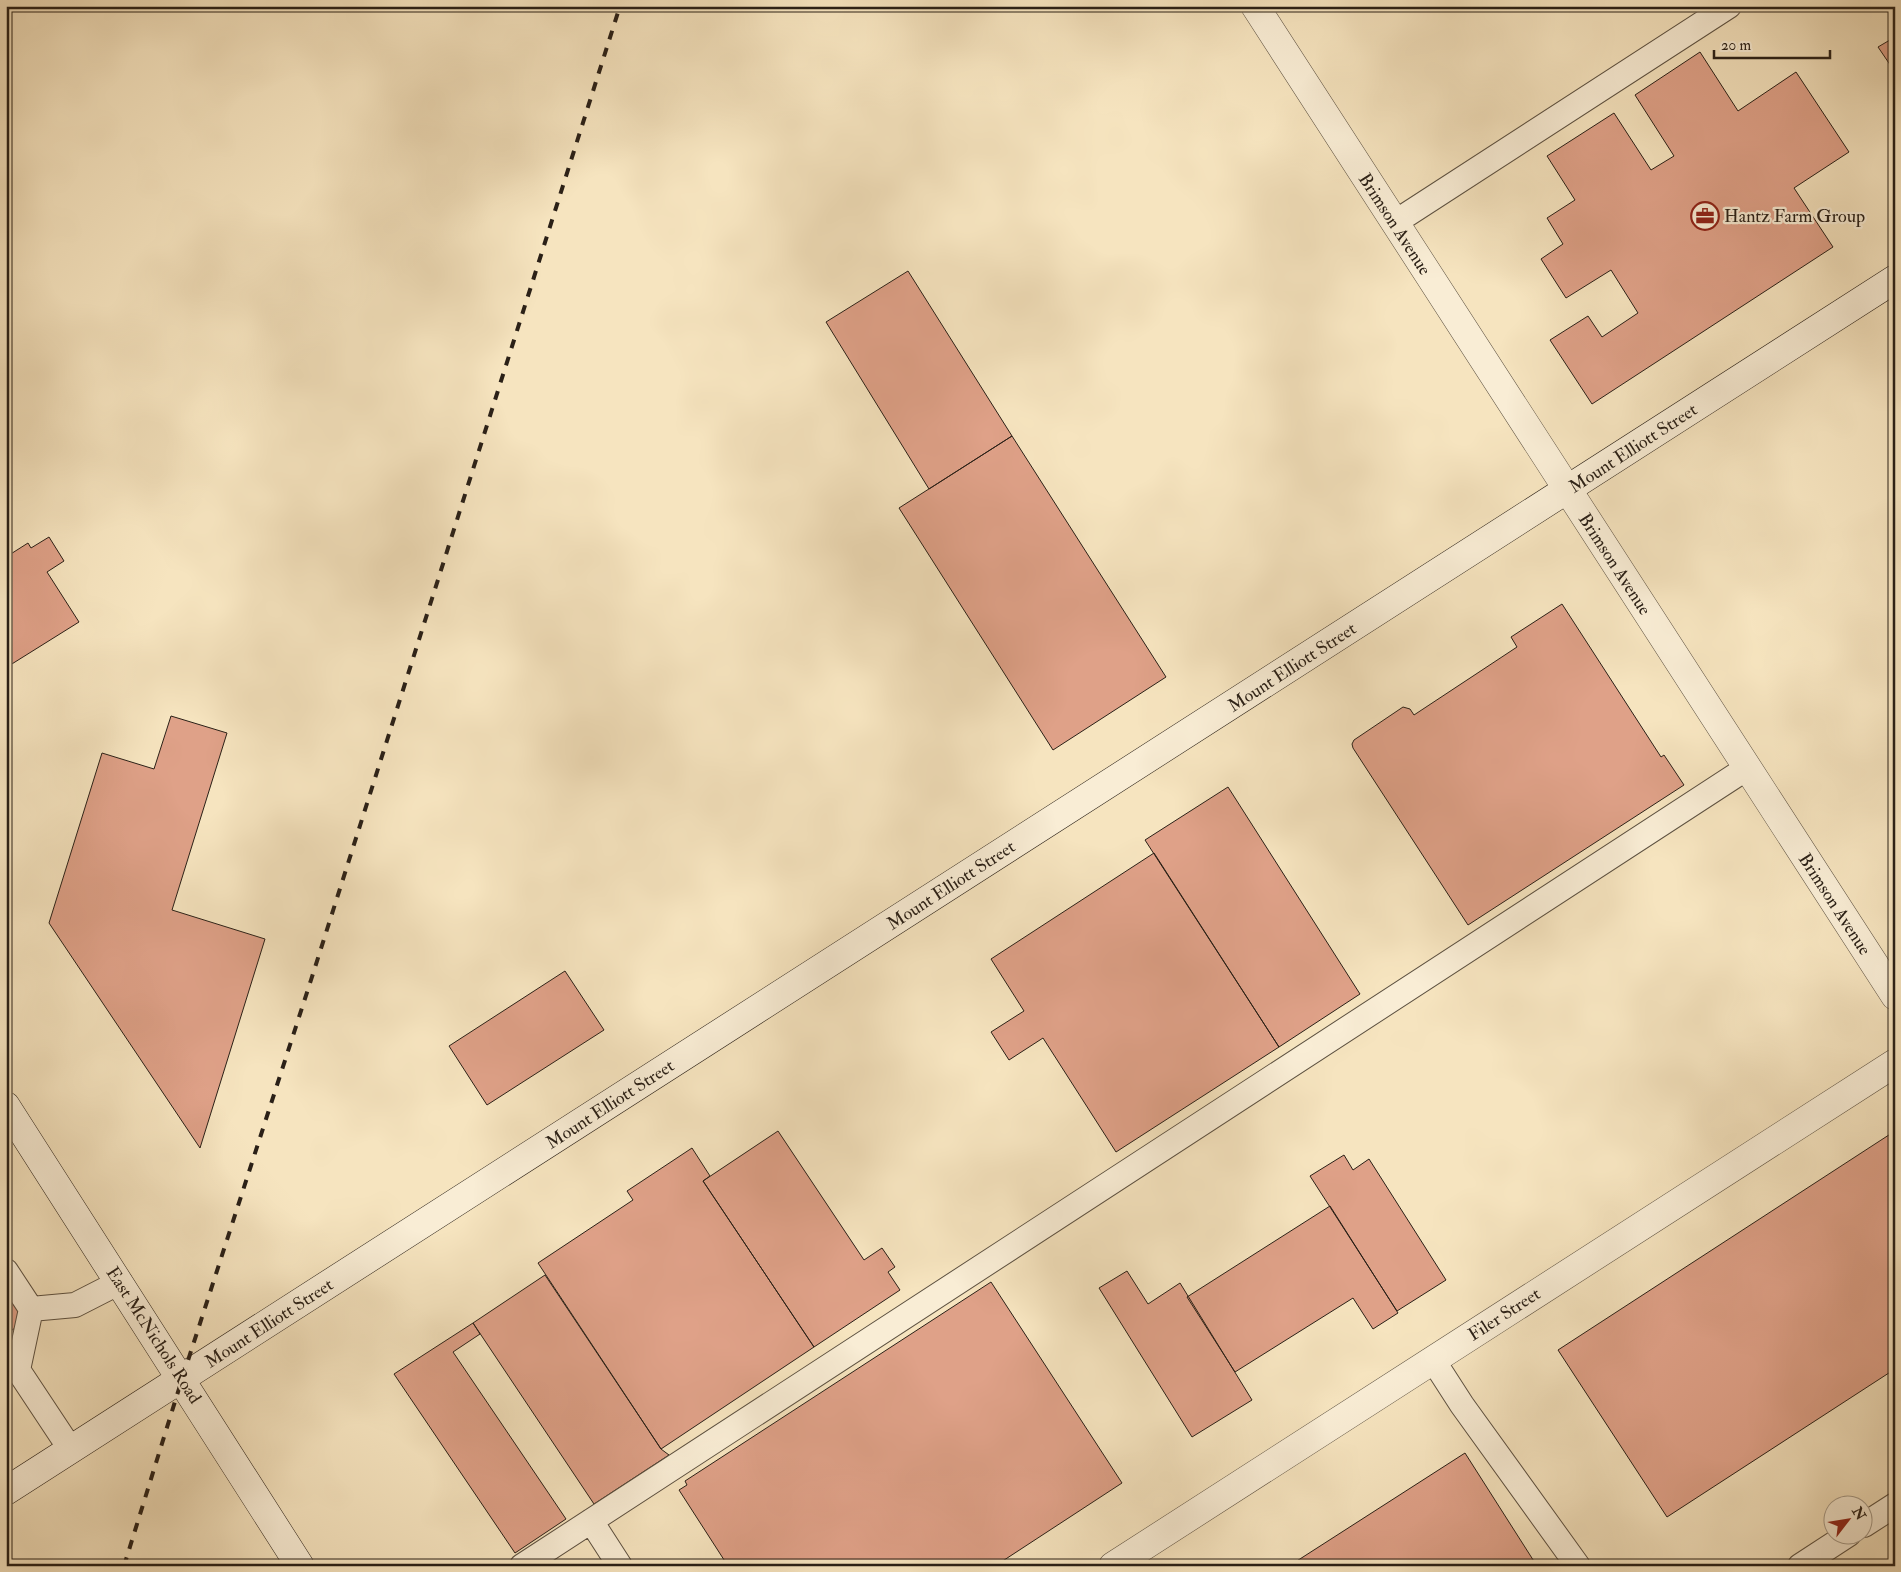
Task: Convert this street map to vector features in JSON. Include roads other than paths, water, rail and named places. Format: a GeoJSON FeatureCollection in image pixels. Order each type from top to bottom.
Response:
{"type":"FeatureCollection","features":[{"type":"Feature","properties":{"kind":"street","name":"Brimson Avenue"},"geometry":{"type":"LineString","coordinates":[[1255,6],[1895,996]]}},
{"type":"Feature","properties":{"kind":"street","name":"Mount Elliott Street"},"geometry":{"type":"LineString","coordinates":[[6,1491],[1895,279]]}},
{"type":"Feature","properties":{"kind":"street","name":"Filer Street"},"geometry":{"type":"LineString","coordinates":[[1113,1566],[1895,1063]]}},
{"type":"Feature","properties":{"kind":"street","name":"East McNichols Road"},"geometry":{"type":"LineString","coordinates":[[11,1124],[120,1282],[300,1566]]}},
{"type":"Feature","properties":{"kind":"lane"},"geometry":{"type":"LineString","coordinates":[[1394,223],[1729,6]]}},
{"type":"Feature","properties":{"kind":"lane"},"geometry":{"type":"LineString","coordinates":[[522,1566],[1747,768]]}},
{"type":"Feature","properties":{"kind":"lane"},"geometry":{"type":"LineString","coordinates":[[6,1271],[31,1308]]}},
{"type":"Feature","properties":{"kind":"lane"},"geometry":{"type":"LineString","coordinates":[[31,1308],[75,1305],[120,1282]]}},
{"type":"Feature","properties":{"kind":"lane"},"geometry":{"type":"LineString","coordinates":[[31,1308],[12,1369],[71,1450]]}},
{"type":"Feature","properties":{"kind":"lane"},"geometry":{"type":"LineString","coordinates":[[1433,1360],[1462,1405],[1578,1566]]}},
{"type":"Feature","properties":{"kind":"lane"},"geometry":{"type":"LineString","coordinates":[[1874,1519],[1895,1505]]}},
{"type":"Feature","properties":{"kind":"lane"},"geometry":{"type":"LineString","coordinates":[[591,1521],[620,1566]]}},
{"type":"Feature","properties":{"kind":"lane"},"geometry":{"type":"LineString","coordinates":[[1800,1566],[1834,1544]]}},
{"type":"Feature","properties":{"kind":"railway"},"geometry":{"type":"LineString","coordinates":[[124,1566],[620,6]]}},
{"type":"Feature","properties":{"kind":"place","name":"Hantz Farm Group"},"geometry":{"type":"Point","coordinates":[1705,216]}}]}
